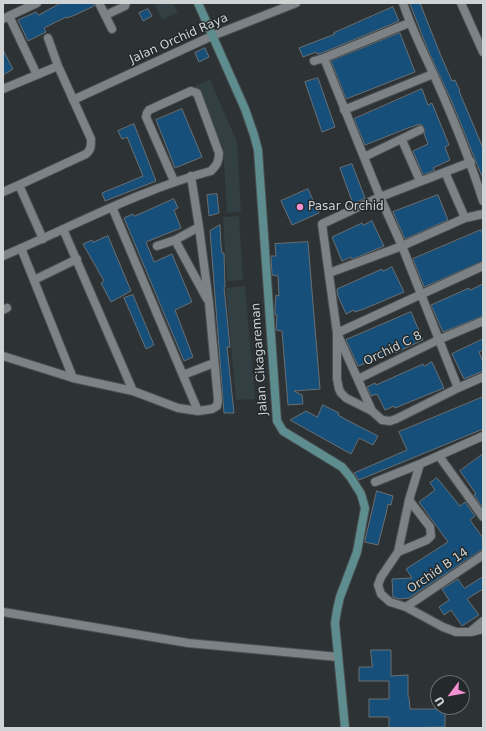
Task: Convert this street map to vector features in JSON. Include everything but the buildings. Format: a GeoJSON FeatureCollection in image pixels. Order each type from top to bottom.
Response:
{"type":"FeatureCollection","features":[{"type":"Feature","properties":{"kind":"street"},"geometry":{"type":"LineString","coordinates":[[35,3],[6,17],[37,75]]}},
{"type":"Feature","properties":{"kind":"street"},"geometry":{"type":"LineString","coordinates":[[99,3],[112,29]]}},
{"type":"Feature","properties":{"kind":"street"},"geometry":{"type":"LineString","coordinates":[[106,15],[125,6],[126,3]]}},
{"type":"Feature","properties":{"kind":"street","name":"Jalan Cikagareman"},"geometry":{"type":"LineString","coordinates":[[198,3],[244,109],[258,150],[277,420],[284,431],[342,467],[361,494],[365,508],[357,552],[340,597],[335,631],[345,728]]}},
{"type":"Feature","properties":{"kind":"street","name":"Jalan Orchid Raya"},"geometry":{"type":"LineString","coordinates":[[73,100],[212,36],[296,3]]}},
{"type":"Feature","properties":{"kind":"street"},"geometry":{"type":"LineString","coordinates":[[403,3],[409,23],[471,162],[483,200]]}},
{"type":"Feature","properties":{"kind":"street"},"geometry":{"type":"LineString","coordinates":[[461,3],[483,52]]}},
{"type":"Feature","properties":{"kind":"street"},"geometry":{"type":"LineString","coordinates":[[314,61],[409,23]]}},
{"type":"Feature","properties":{"kind":"street"},"geometry":{"type":"LineString","coordinates":[[3,192],[86,154],[89,151],[91,144],[90,139],[58,66],[48,38]]}},
{"type":"Feature","properties":{"kind":"street"},"geometry":{"type":"LineString","coordinates":[[324,58],[380,197],[402,246],[458,388]]}},
{"type":"Feature","properties":{"kind":"street"},"geometry":{"type":"LineString","coordinates":[[3,89],[58,66]]}},
{"type":"Feature","properties":{"kind":"street"},"geometry":{"type":"LineString","coordinates":[[344,110],[433,74]]}},
{"type":"Feature","properties":{"kind":"street"},"geometry":{"type":"LineString","coordinates":[[3,256],[43,239],[63,228],[174,181],[211,171],[216,167],[219,160],[219,153],[197,93],[191,91],[149,110],[146,117],[174,181]]}},
{"type":"Feature","properties":{"kind":"street"},"geometry":{"type":"LineString","coordinates":[[364,157],[420,130]]}},
{"type":"Feature","properties":{"kind":"street"},"geometry":{"type":"LineString","coordinates":[[402,140],[420,181]]}},
{"type":"Feature","properties":{"kind":"street"},"geometry":{"type":"LineString","coordinates":[[471,162],[380,197],[322,224],[337,333],[337,379],[341,393],[346,398],[372,411],[382,420],[390,421],[483,377]]}},
{"type":"Feature","properties":{"kind":"street"},"geometry":{"type":"LineString","coordinates":[[445,172],[465,218]]}},
{"type":"Feature","properties":{"kind":"street"},"geometry":{"type":"LineString","coordinates":[[4,355],[73,378],[133,391],[178,408],[198,411],[212,409],[217,406],[218,400],[209,303],[191,176]]}},
{"type":"Feature","properties":{"kind":"street"},"geometry":{"type":"LineString","coordinates":[[19,185],[43,239]]}},
{"type":"Feature","properties":{"kind":"street"},"geometry":{"type":"LineString","coordinates":[[112,207],[198,411]]}},
{"type":"Feature","properties":{"kind":"street"},"geometry":{"type":"LineString","coordinates":[[329,273],[402,246],[465,218],[483,214]]}},
{"type":"Feature","properties":{"kind":"street"},"geometry":{"type":"LineString","coordinates":[[157,246],[174,240],[199,227]]}},
{"type":"Feature","properties":{"kind":"street"},"geometry":{"type":"LineString","coordinates":[[63,228],[133,391]]}},
{"type":"Feature","properties":{"kind":"street"},"geometry":{"type":"LineString","coordinates":[[174,240],[209,303]]}},
{"type":"Feature","properties":{"kind":"street"},"geometry":{"type":"LineString","coordinates":[[21,248],[73,378]]}},
{"type":"Feature","properties":{"kind":"street"},"geometry":{"type":"LineString","coordinates":[[34,280],[77,259]]}},
{"type":"Feature","properties":{"kind":"street"},"geometry":{"type":"LineString","coordinates":[[337,333],[483,266]]}},
{"type":"Feature","properties":{"kind":"street","name":"Orchid C 8"},"geometry":{"type":"LineString","coordinates":[[358,379],[438,340],[483,321]]}},
{"type":"Feature","properties":{"kind":"street"},"geometry":{"type":"LineString","coordinates":[[337,333],[372,411]]}},
{"type":"Feature","properties":{"kind":"street"},"geometry":{"type":"LineString","coordinates":[[183,375],[214,363]]}},
{"type":"Feature","properties":{"kind":"street"},"geometry":{"type":"LineString","coordinates":[[375,482],[483,436]]}},
{"type":"Feature","properties":{"kind":"street"},"geometry":{"type":"LineString","coordinates":[[439,456],[483,517]]}},
{"type":"Feature","properties":{"kind":"street"},"geometry":{"type":"LineString","coordinates":[[420,464],[409,500],[398,552],[381,577],[378,585],[381,594],[390,602],[456,632],[471,632],[483,629]]}},
{"type":"Feature","properties":{"kind":"street"},"geometry":{"type":"LineString","coordinates":[[398,552],[427,540],[431,536],[430,527],[409,500]]}},
{"type":"Feature","properties":{"kind":"street","name":"Orchid B 14"},"geometry":{"type":"LineString","coordinates":[[406,608],[483,555]]}},
{"type":"Feature","properties":{"kind":"street"},"geometry":{"type":"LineString","coordinates":[[3,612],[188,642],[338,657]]}},
{"type":"Feature","properties":{"kind":"street"},"geometry":{"type":"LineString","coordinates":[[471,632],[483,621]]}},
{"type":"Feature","properties":{"kind":"shaded area"},"geometry":{"type":"Polygon","coordinates":[[[154,3],[173,3],[178,12],[162,20],[154,3]]]}},
{"type":"Feature","properties":{"kind":"shaded area"},"geometry":{"type":"Polygon","coordinates":[[[210,80],[237,142],[241,212],[227,213],[223,148],[195,86],[210,80]]]}},
{"type":"Feature","properties":{"kind":"shaded area"},"geometry":{"type":"Polygon","coordinates":[[[239,216],[243,280],[227,281],[223,217],[239,216]]]}},
{"type":"Feature","properties":{"kind":"shaded area"},"geometry":{"type":"Polygon","coordinates":[[[245,286],[255,399],[236,400],[226,288],[245,286]]]}},
{"type":"Feature","properties":{"kind":"place","name":"Pasar Orchid"},"geometry":{"type":"Point","coordinates":[300,207]}}]}
